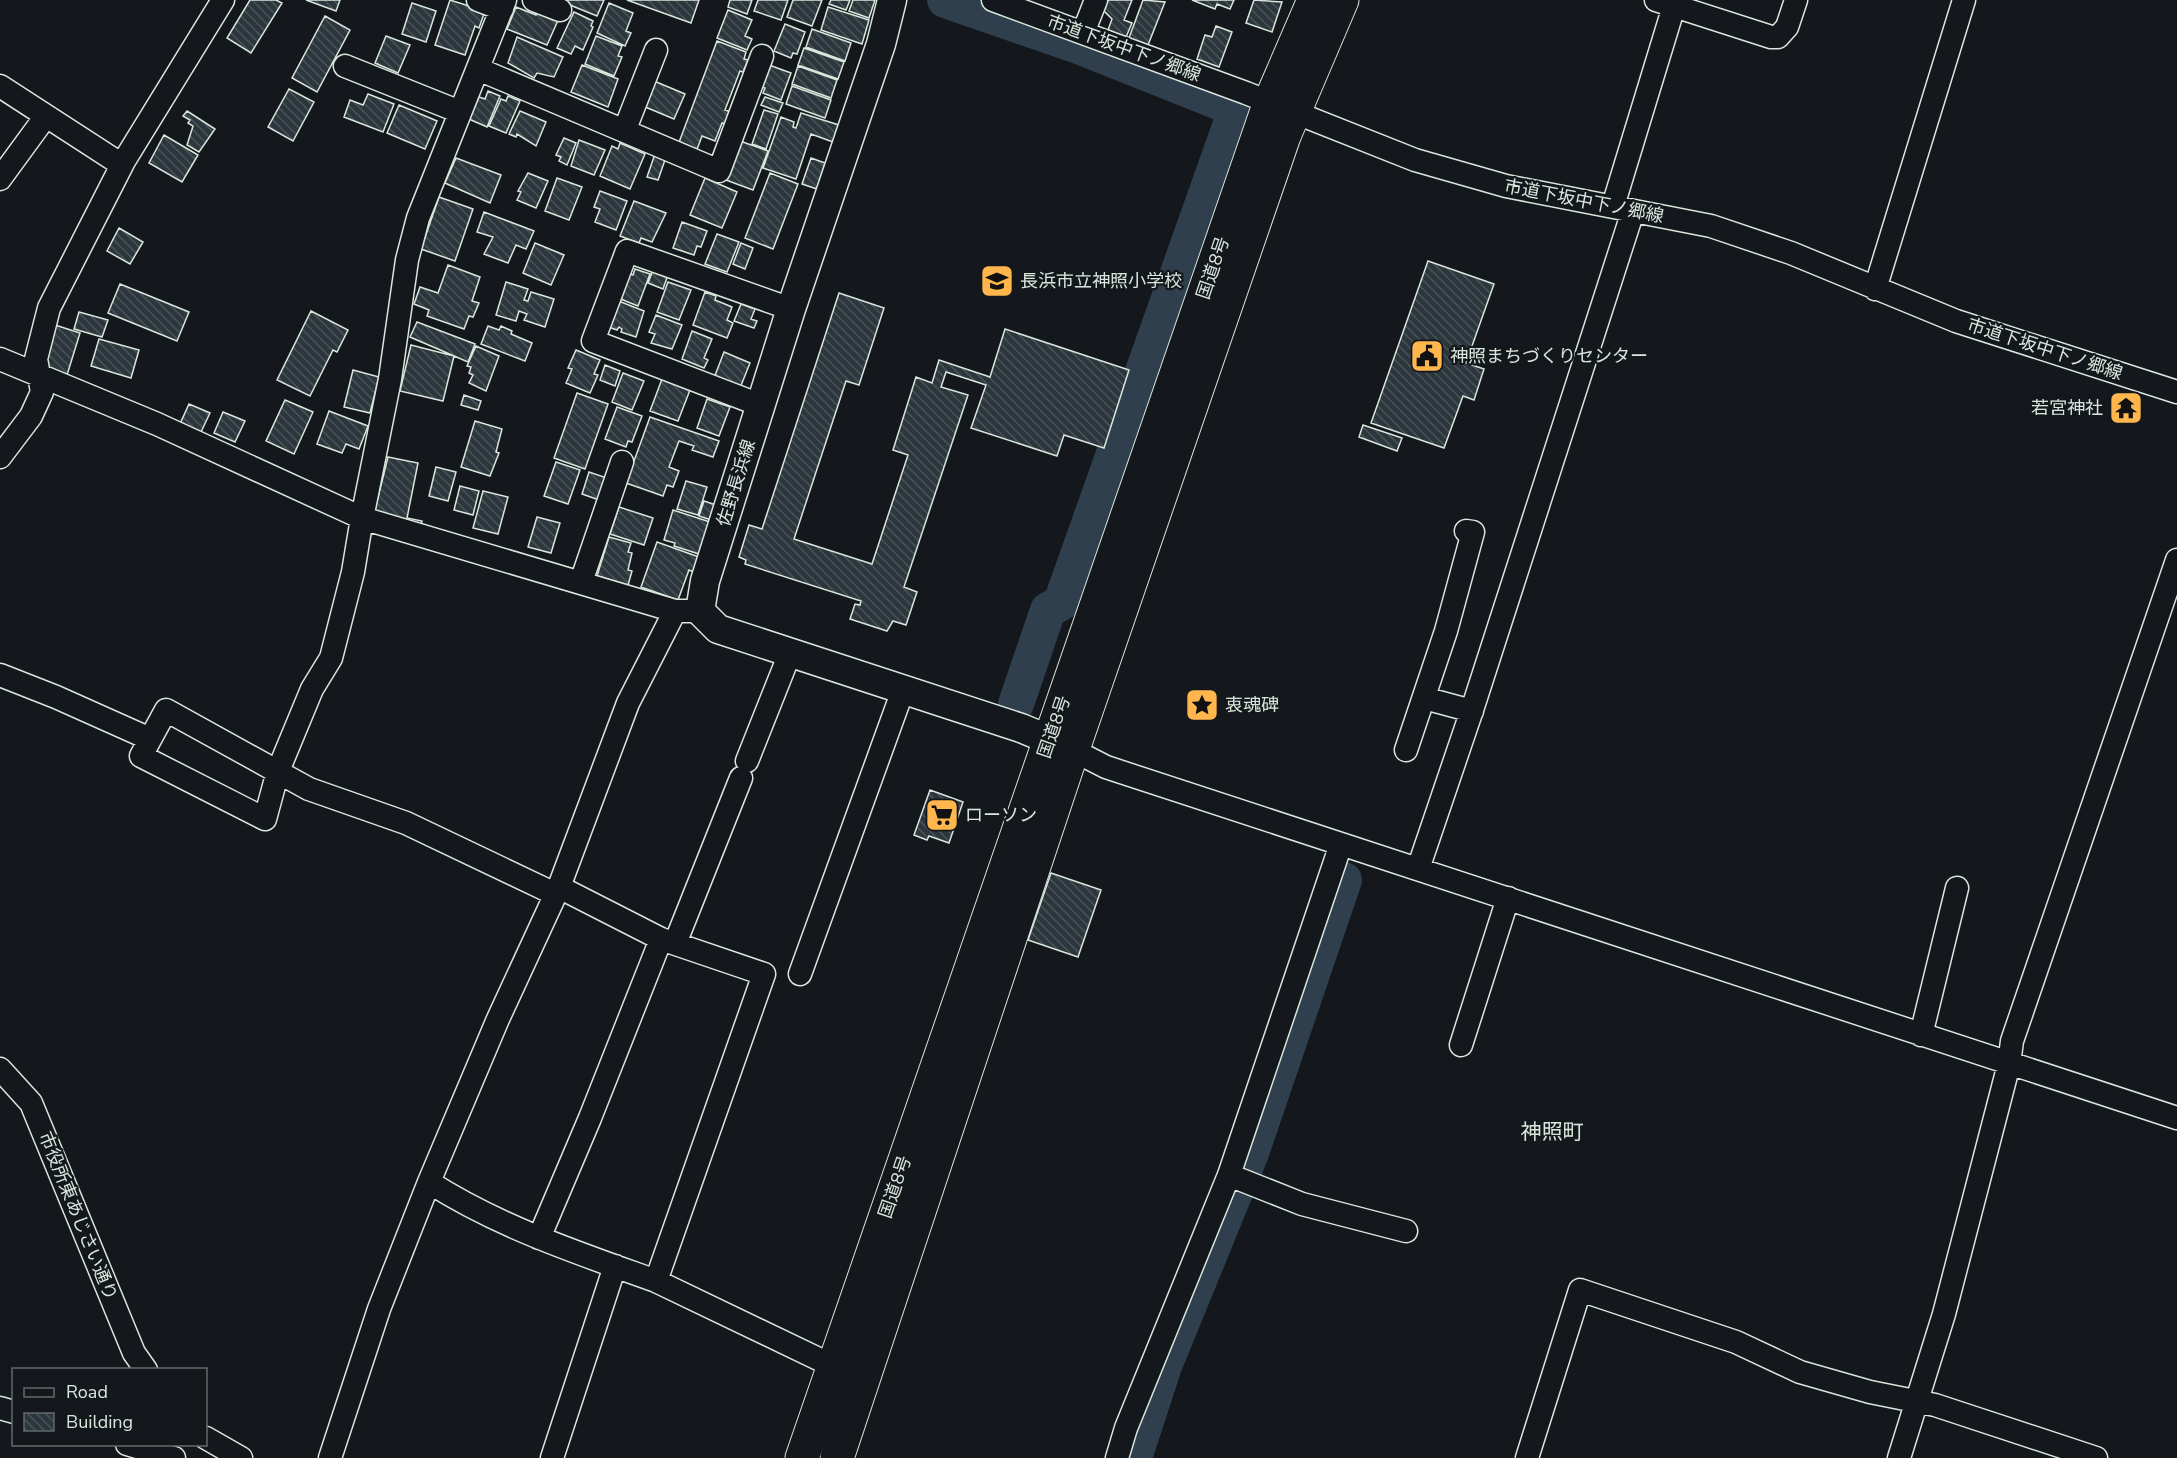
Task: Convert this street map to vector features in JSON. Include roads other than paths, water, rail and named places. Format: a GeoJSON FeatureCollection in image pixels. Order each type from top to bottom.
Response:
{"type":"FeatureCollection","features":[{"type":"Feature","properties":{"kind":"highway","name":"国道8号"},"geometry":{"type":"LineString","coordinates":[[802,1458],[833,1366],[1061,745],[1282,107],[1314,0]]}},
{"type":"Feature","properties":{"kind":"highway","name":"国道8号"},"geometry":{"type":"LineString","coordinates":[[1282,107],[1342,0]]}},
{"type":"Feature","properties":{"kind":"highway","name":"国道8号"},"geometry":{"type":"LineString","coordinates":[[837,1458],[1061,745]]}},
{"type":"Feature","properties":{"kind":"main road","name":"佐野長浜線"},"geometry":{"type":"LineString","coordinates":[[688,611],[705,581],[791,309],[881,44],[892,0]]}},
{"type":"Feature","properties":{"kind":"main road"},"geometry":{"type":"LineString","coordinates":[[688,611],[718,629],[1061,745]]}},
{"type":"Feature","properties":{"kind":"street"},"geometry":{"type":"LineString","coordinates":[[0,457],[35,408],[42,392],[36,359],[49,308],[122,165],[223,0]]}},
{"type":"Feature","properties":{"kind":"street"},"geometry":{"type":"LineString","coordinates":[[478,0],[504,4],[418,218],[406,260],[390,379],[351,582],[331,657],[312,689],[278,771],[265,819],[141,756],[166,711],[278,771],[309,789],[406,823],[669,940],[764,974],[656,1281]]}},
{"type":"Feature","properties":{"kind":"street"},"geometry":{"type":"LineString","coordinates":[[534,0],[560,10]]}},
{"type":"Feature","properties":{"kind":"street","name":"市道下坂中下ノ郷線"},"geometry":{"type":"LineString","coordinates":[[993,0],[1282,107],[1415,160],[1483,180],[1711,226],[1791,253],[1956,321],[2177,392]]}},
{"type":"Feature","properties":{"kind":"street"},"geometry":{"type":"LineString","coordinates":[[1083,33],[1096,0]]}},
{"type":"Feature","properties":{"kind":"street"},"geometry":{"type":"LineString","coordinates":[[1418,869],[1472,711],[1623,209],[1665,3],[1771,37],[1778,37],[1787,27],[1796,0]]}},
{"type":"Feature","properties":{"kind":"street"},"geometry":{"type":"LineString","coordinates":[[1875,289],[1964,0]]}},
{"type":"Feature","properties":{"kind":"street"},"geometry":{"type":"LineString","coordinates":[[625,129],[656,50]]}},
{"type":"Feature","properties":{"kind":"street"},"geometry":{"type":"LineString","coordinates":[[478,69],[625,129],[719,171],[762,56]]}},
{"type":"Feature","properties":{"kind":"street"},"geometry":{"type":"LineString","coordinates":[[345,66],[460,112]]}},
{"type":"Feature","properties":{"kind":"street"},"geometry":{"type":"LineString","coordinates":[[0,86],[122,165]]}},
{"type":"Feature","properties":{"kind":"street"},"geometry":{"type":"LineString","coordinates":[[0,179],[45,116]]}},
{"type":"Feature","properties":{"kind":"street"},"geometry":{"type":"LineString","coordinates":[[760,405],[592,341],[627,251],[791,309]]}},
{"type":"Feature","properties":{"kind":"street"},"geometry":{"type":"LineString","coordinates":[[0,359],[157,424],[362,518],[688,611],[627,703],[557,890],[429,1182],[379,1309],[330,1458]]}},
{"type":"Feature","properties":{"kind":"street"},"geometry":{"type":"LineString","coordinates":[[581,582],[622,462]]}},
{"type":"Feature","properties":{"kind":"street"},"geometry":{"type":"LineString","coordinates":[[1406,750],[1446,632],[1473,532],[1466,531]]}},
{"type":"Feature","properties":{"kind":"street"},"geometry":{"type":"LineString","coordinates":[[1899,1458],[1919,1403],[2009,1064],[2012,1041],[2177,560]]}},
{"type":"Feature","properties":{"kind":"street"},"geometry":{"type":"LineString","coordinates":[[539,1238],[744,770],[790,653]]}},
{"type":"Feature","properties":{"kind":"street"},"geometry":{"type":"LineString","coordinates":[[0,675],[56,697],[150,740]]}},
{"type":"Feature","properties":{"kind":"street"},"geometry":{"type":"LineString","coordinates":[[800,974],[903,690]]}},
{"type":"Feature","properties":{"kind":"street"},"geometry":{"type":"LineString","coordinates":[[1424,698],[1472,711]]}},
{"type":"Feature","properties":{"kind":"street"},"geometry":{"type":"LineString","coordinates":[[1061,745],[1106,767],[2177,1118]]}},
{"type":"Feature","properties":{"kind":"street"},"geometry":{"type":"LineString","coordinates":[[1118,1458],[1126,1428],[1229,1175],[1341,844]]}},
{"type":"Feature","properties":{"kind":"street"},"geometry":{"type":"LineString","coordinates":[[1921,1035],[1957,888]]}},
{"type":"Feature","properties":{"kind":"street"},"geometry":{"type":"LineString","coordinates":[[1461,1045],[1508,898]]}},
{"type":"Feature","properties":{"kind":"street","name":"市役所東あじさい通り"},"geometry":{"type":"LineString","coordinates":[[0,1069],[31,1103],[134,1353],[145,1368]]}},
{"type":"Feature","properties":{"kind":"street"},"geometry":{"type":"LineString","coordinates":[[1229,1175],[1302,1204],[1406,1231]]}},
{"type":"Feature","properties":{"kind":"street"},"geometry":{"type":"LineString","coordinates":[[429,1182],[464,1204],[539,1238],[656,1281],[833,1366]]}},
{"type":"Feature","properties":{"kind":"street"},"geometry":{"type":"LineString","coordinates":[[552,1458],[615,1266]]}},
{"type":"Feature","properties":{"kind":"street"},"geometry":{"type":"LineString","coordinates":[[1527,1458],[1580,1290],[1736,1342],[1800,1372],[1919,1403],[1935,1404],[2096,1458]]}},
{"type":"Feature","properties":{"kind":"street"},"geometry":{"type":"LineString","coordinates":[[135,1446],[174,1458]]}},
{"type":"Feature","properties":{"kind":"waterway"},"geometry":{"type":"LineString","coordinates":[[945,0],[1081,47],[1229,106],[1233,118],[1061,603],[1048,610],[1016,704]]}},
{"type":"Feature","properties":{"kind":"waterway"},"geometry":{"type":"LineString","coordinates":[[1134,1458],[1164,1366],[1251,1153],[1344,880]]}},
{"type":"Feature","properties":{"kind":"place","name":"長浜市立神照小学校"},"geometry":{"type":"Point","coordinates":[997,281]}},
{"type":"Feature","properties":{"kind":"place","name":"神照まちづくりセンター"},"geometry":{"type":"Point","coordinates":[1427,356]}},
{"type":"Feature","properties":{"kind":"place","name":"若宮神社"},"geometry":{"type":"Point","coordinates":[2126,408]}},
{"type":"Feature","properties":{"kind":"place","name":"衷魂碑"},"geometry":{"type":"Point","coordinates":[1202,705]}},
{"type":"Feature","properties":{"kind":"place","name":"ローソン"},"geometry":{"type":"Point","coordinates":[942,815]}},
{"type":"Feature","properties":{"kind":"district","name":"神照町"},"geometry":{"type":"Point","coordinates":[1552,1132]}}]}
